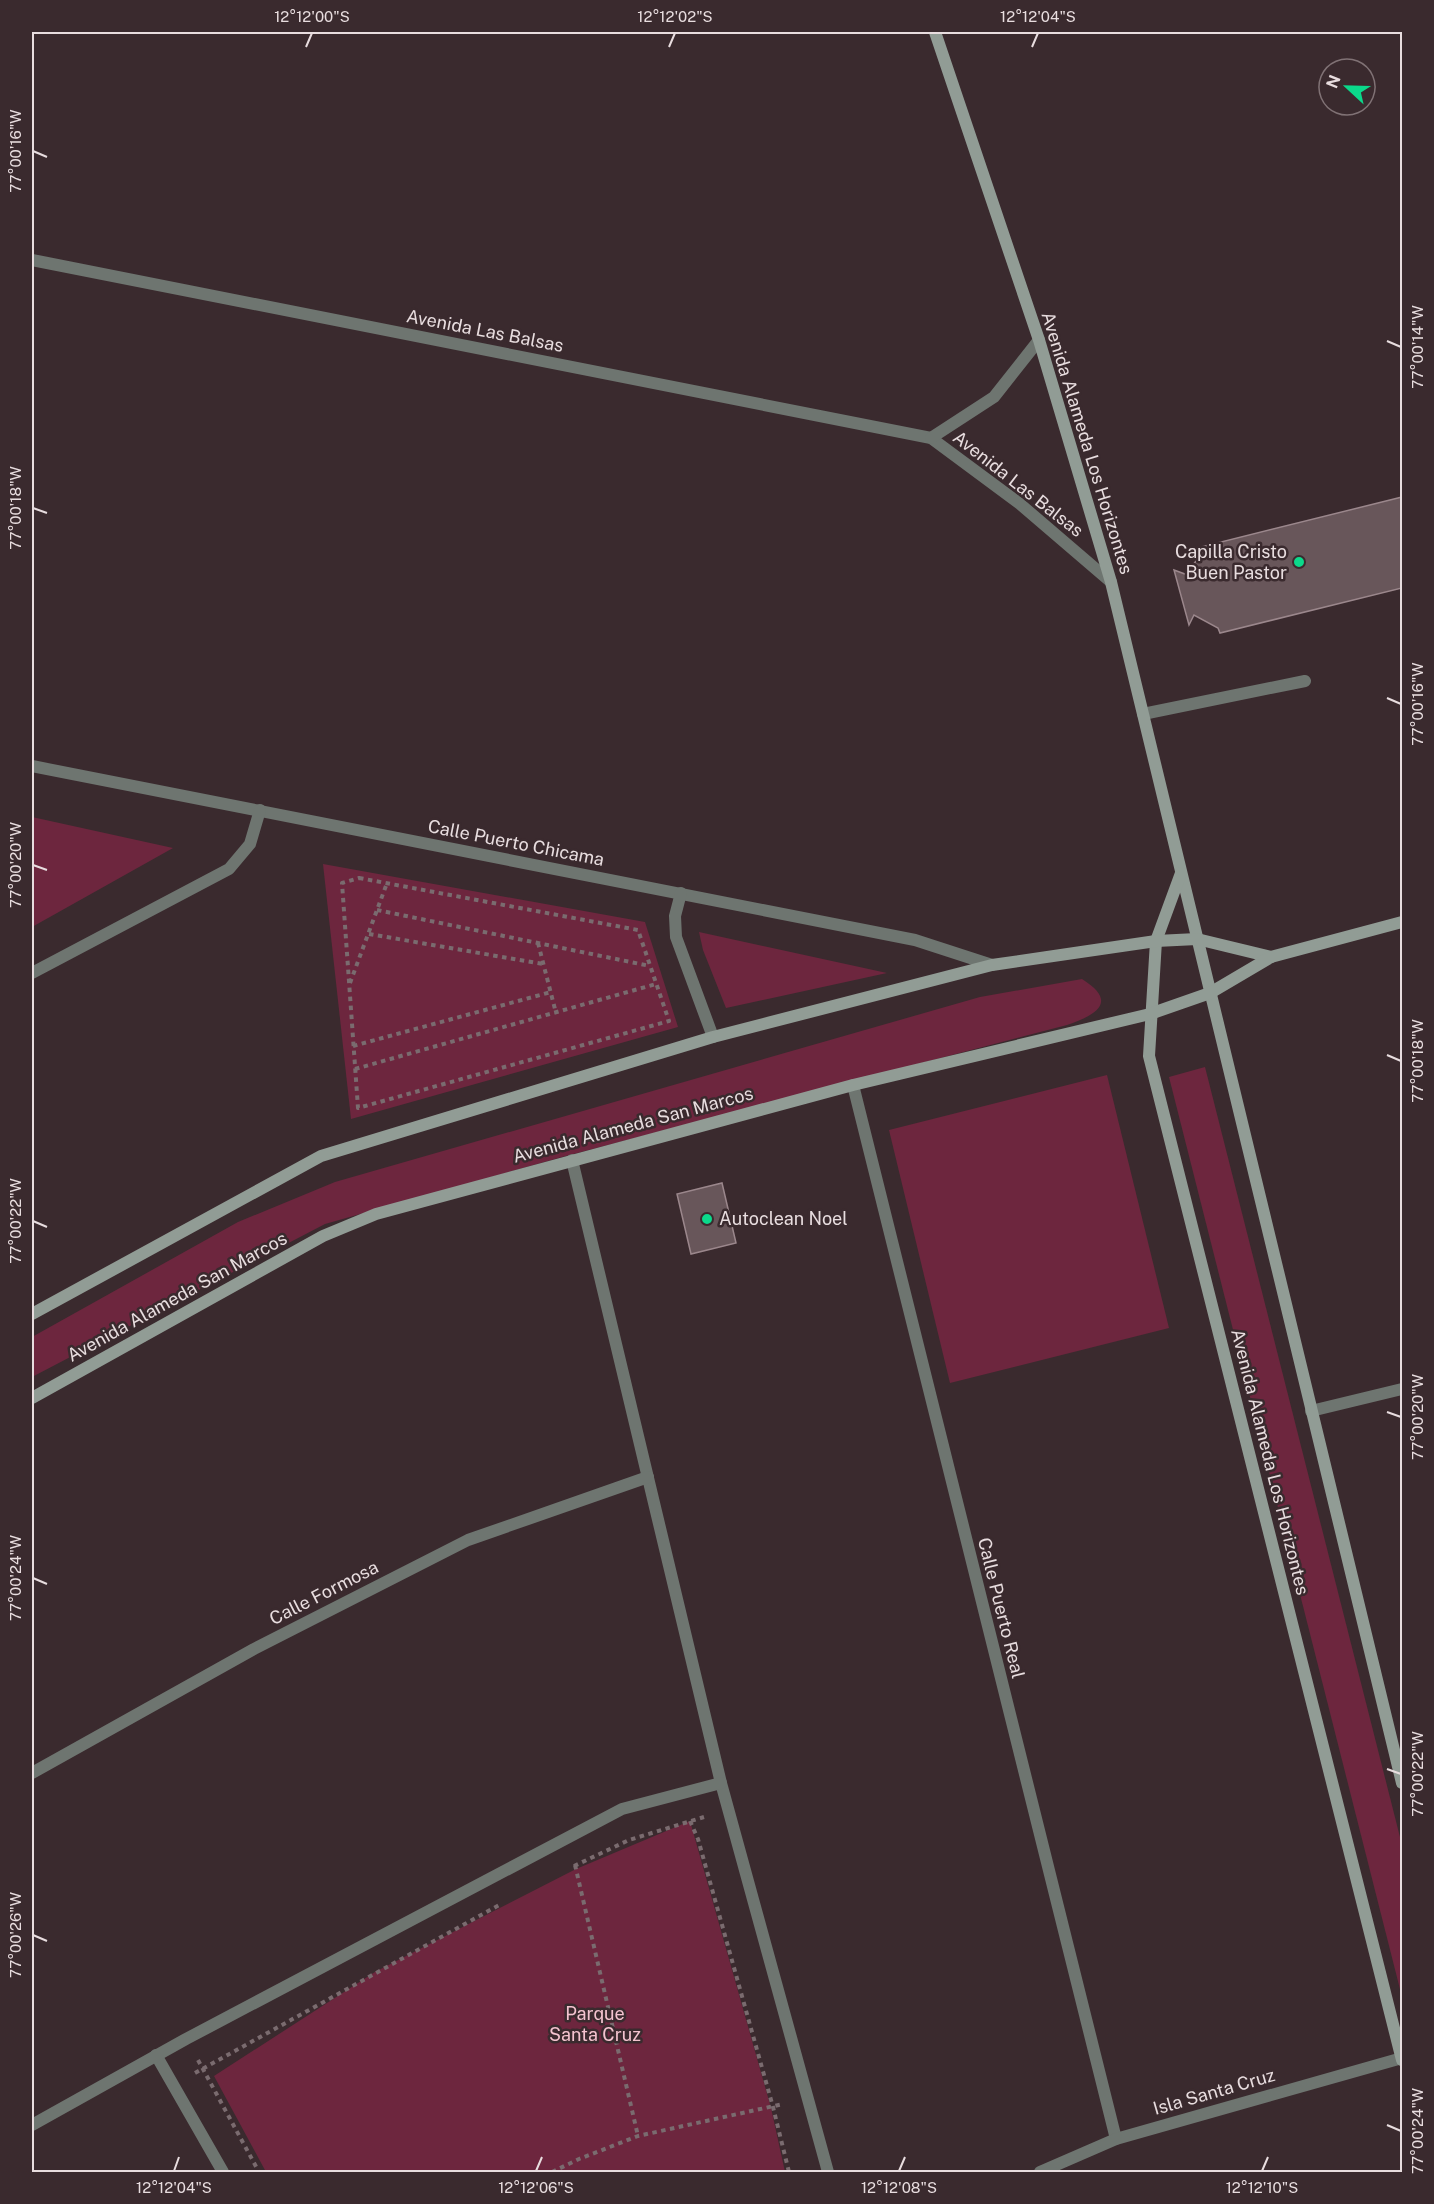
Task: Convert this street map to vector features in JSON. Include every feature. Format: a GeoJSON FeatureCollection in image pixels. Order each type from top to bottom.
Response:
{"type":"FeatureCollection","features":[{"type":"Feature","properties":{"kind":"main road","name":"Avenida Alameda Los Horizontes"},"geometry":{"type":"LineString","coordinates":[[935,32],[1039,340],[1111,582],[1402,1783]]}},
{"type":"Feature","properties":{"kind":"main road","name":"Avenida Alameda Los Horizontes"},"geometry":{"type":"LineString","coordinates":[[1182,872],[1156,941],[1149,1056],[1402,2059]]}},
{"type":"Feature","properties":{"kind":"main road","name":"Avenida Alameda San Marcos"},"geometry":{"type":"LineString","coordinates":[[32,1398],[323,1236],[376,1214],[853,1085],[1150,1014],[1210,993],[1271,957],[1402,922]]}},
{"type":"Feature","properties":{"kind":"main road","name":"Avenida Alameda San Marcos"},"geometry":{"type":"LineString","coordinates":[[32,1314],[321,1156],[713,1037],[992,965],[1156,941],[1197,939],[1271,957]]}},
{"type":"Feature","properties":{"kind":"street","name":"Avenida Las Balsas"},"geometry":{"type":"LineString","coordinates":[[32,260],[931,438],[1020,504],[1111,582]]}},
{"type":"Feature","properties":{"kind":"street","name":"Avenida Las Balsas"},"geometry":{"type":"LineString","coordinates":[[931,438],[994,397],[1039,340]]}},
{"type":"Feature","properties":{"kind":"street"},"geometry":{"type":"LineString","coordinates":[[1143,714],[1305,681]]}},
{"type":"Feature","properties":{"kind":"street","name":"Calle Puerto Chicama"},"geometry":{"type":"LineString","coordinates":[[32,766],[915,940],[992,965]]}},
{"type":"Feature","properties":{"kind":"street"},"geometry":{"type":"LineString","coordinates":[[32,974],[230,869],[250,843],[260,810]]}},
{"type":"Feature","properties":{"kind":"street"},"geometry":{"type":"LineString","coordinates":[[681,893],[675,916],[676,937],[713,1037]]}},
{"type":"Feature","properties":{"kind":"street","name":"Calle Puerto Real"},"geometry":{"type":"LineString","coordinates":[[853,1085],[1116,2139]]}},
{"type":"Feature","properties":{"kind":"street"},"geometry":{"type":"LineString","coordinates":[[572,1160],[721,1783],[828,2172]]}},
{"type":"Feature","properties":{"kind":"street"},"geometry":{"type":"LineString","coordinates":[[1311,1411],[1402,1389]]}},
{"type":"Feature","properties":{"kind":"street","name":"Calle Formosa"},"geometry":{"type":"LineString","coordinates":[[32,1773],[254,1649],[468,1540],[648,1477]]}},
{"type":"Feature","properties":{"kind":"street"},"geometry":{"type":"LineString","coordinates":[[32,2125],[156,2055],[622,1809],[721,1783]]}},
{"type":"Feature","properties":{"kind":"street"},"geometry":{"type":"LineString","coordinates":[[156,2055],[223,2172]]}},
{"type":"Feature","properties":{"kind":"street","name":"Isla Santa Cruz"},"geometry":{"type":"LineString","coordinates":[[1040,2172],[1116,2139],[1402,2059]]}},
{"type":"Feature","properties":{"kind":"path"},"geometry":{"type":"LineString","coordinates":[[359,878],[387,883],[638,930],[669,1021],[358,1108],[342,883],[359,878]]}},
{"type":"Feature","properties":{"kind":"path"},"geometry":{"type":"LineString","coordinates":[[349,987],[387,883]]}},
{"type":"Feature","properties":{"kind":"path"},"geometry":{"type":"LineString","coordinates":[[377,910],[651,966]]}},
{"type":"Feature","properties":{"kind":"path"},"geometry":{"type":"LineString","coordinates":[[369,934],[543,964]]}},
{"type":"Feature","properties":{"kind":"path"},"geometry":{"type":"LineString","coordinates":[[538,943],[556,1013]]}},
{"type":"Feature","properties":{"kind":"path"},"geometry":{"type":"LineString","coordinates":[[355,1069],[656,984]]}},
{"type":"Feature","properties":{"kind":"path"},"geometry":{"type":"LineString","coordinates":[[353,1046],[551,992]]}},
{"type":"Feature","properties":{"kind":"path"},"geometry":{"type":"LineString","coordinates":[[566,1870],[629,1840],[690,1821],[698,1839],[789,2172]]}},
{"type":"Feature","properties":{"kind":"path"},"geometry":{"type":"LineString","coordinates":[[575,1865],[638,2136]]}},
{"type":"Feature","properties":{"kind":"path"},"geometry":{"type":"LineString","coordinates":[[259,2172],[202,2069],[508,1900]]}},
{"type":"Feature","properties":{"kind":"path"},"geometry":{"type":"LineString","coordinates":[[552,2172],[638,2136],[773,2107],[807,2097]]}},
{"type":"Feature","properties":{"kind":"green space"},"geometry":{"type":"Polygon","coordinates":[[[32,817],[173,848],[32,927],[32,817]]]}},
{"type":"Feature","properties":{"kind":"green space"},"geometry":{"type":"Polygon","coordinates":[[[323,864],[645,922],[678,1027],[351,1119],[323,864]]]}},
{"type":"Feature","properties":{"kind":"green space"},"geometry":{"type":"Polygon","coordinates":[[[699,932],[887,973],[726,1008],[703,950],[699,932]]]}},
{"type":"Feature","properties":{"kind":"green space"},"geometry":{"type":"Polygon","coordinates":[[[1082,979],[1093,987],[1101,1001],[1099,1007],[1087,1017],[1067,1025],[562,1157],[325,1224],[32,1377],[32,1337],[238,1222],[335,1182],[980,997],[1082,979]]]}},
{"type":"Feature","properties":{"kind":"green space"},"geometry":{"type":"Polygon","coordinates":[[[1205,1067],[1402,1845],[1402,1997],[1169,1077],[1205,1067]]]}},
{"type":"Feature","properties":{"kind":"green space"},"geometry":{"type":"Polygon","coordinates":[[[1107,1075],[1169,1328],[950,1383],[889,1130],[1107,1075]]]}},
{"type":"Feature","properties":{"kind":"green space","name":"Parque Santa Cruz"},"geometry":{"type":"Polygon","coordinates":[[[690,1821],[771,2108],[785,2172],[266,2172],[214,2076],[375,1972],[576,1869],[690,1821]]]}},
{"type":"Feature","properties":{"kind":"building","name":"Capilla Cristo Buen Pastor"},"geometry":{"type":"Polygon","coordinates":[[[1402,497],[1402,588],[1220,633],[1218,628],[1194,615],[1189,625],[1174,570],[1185,574],[1202,554],[1201,547],[1402,497]]]}},
{"type":"Feature","properties":{"kind":"building","name":"Autoclean Noel"},"geometry":{"type":"Polygon","coordinates":[[[722,1183],[736,1243],[691,1254],[677,1194],[722,1183]]]}},
{"type":"Feature","properties":{"kind":"place","name":"Capilla Cristo Buen Pastor"},"geometry":{"type":"Point","coordinates":[1299,562]}},
{"type":"Feature","properties":{"kind":"place","name":"Autoclean Noel"},"geometry":{"type":"Point","coordinates":[707,1219]}}]}
